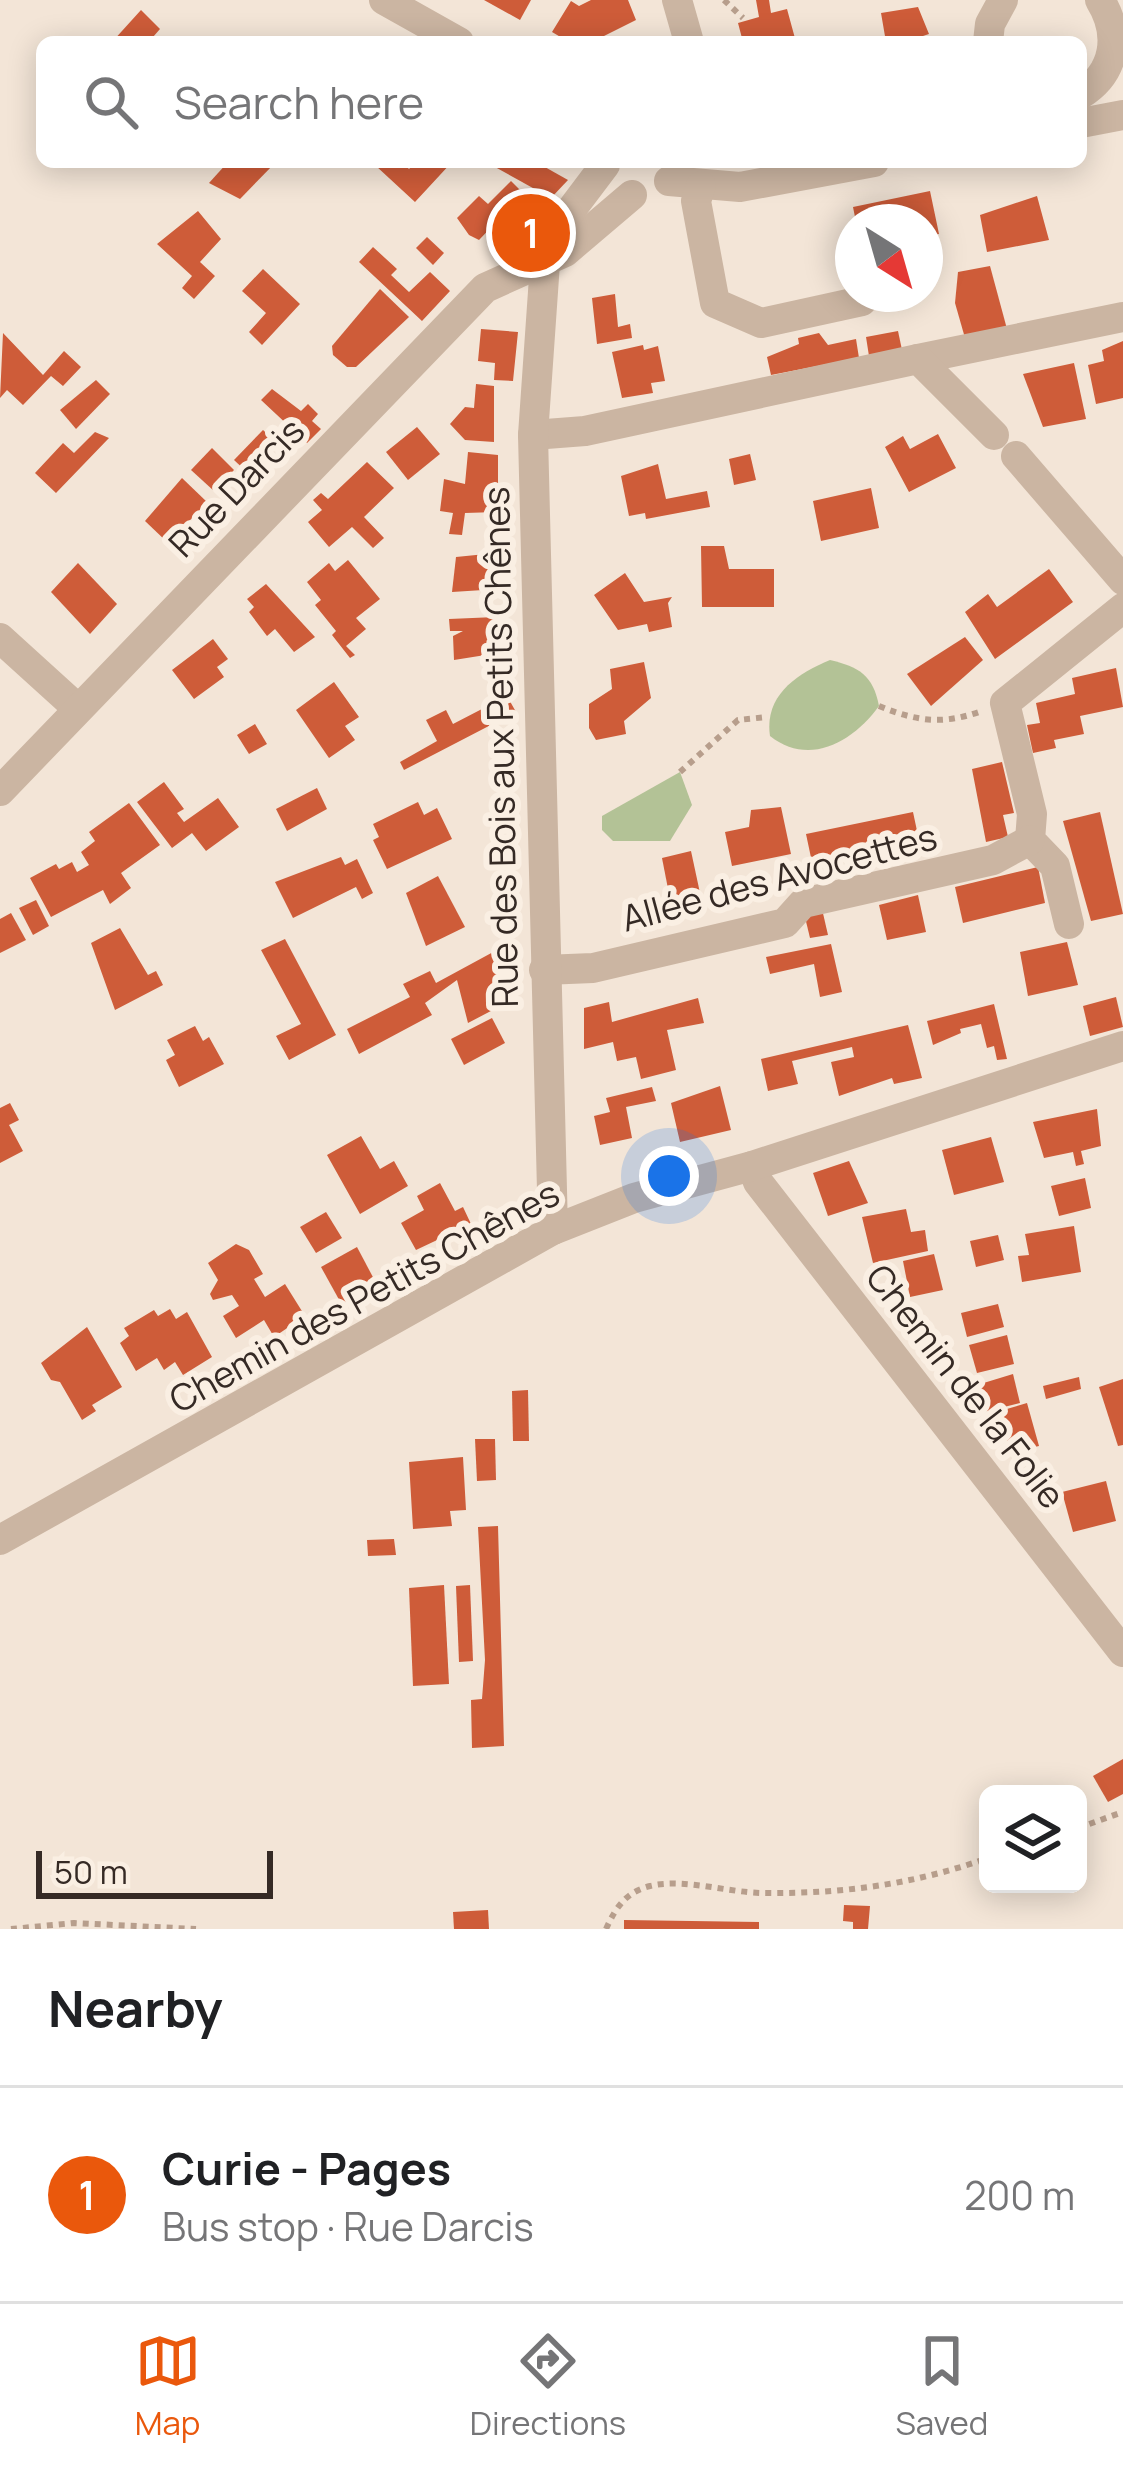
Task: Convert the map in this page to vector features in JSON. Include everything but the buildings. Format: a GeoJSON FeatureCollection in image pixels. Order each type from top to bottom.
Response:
{"type":"FeatureCollection","features":[{"type":"Feature","properties":{"kind":"street"},"geometry":{"type":"LineString","coordinates":[[384,0],[448,36]]}},
{"type":"Feature","properties":{"kind":"street"},"geometry":{"type":"LineString","coordinates":[[677,0],[687,36]]}},
{"type":"Feature","properties":{"kind":"street"},"geometry":{"type":"LineString","coordinates":[[989,36],[1003,0]]}},
{"type":"Feature","properties":{"kind":"street"},"geometry":{"type":"LineString","coordinates":[[1087,89],[1102,76],[1112,57],[1114,35],[1100,0]]}},
{"type":"Feature","properties":{"kind":"street"},"geometry":{"type":"LineString","coordinates":[[1087,122],[1123,116]]}},
{"type":"Feature","properties":{"kind":"street"},"geometry":{"type":"LineString","coordinates":[[545,263],[559,226],[601,168]]}},
{"type":"Feature","properties":{"kind":"street"},"geometry":{"type":"LineString","coordinates":[[607,168],[612,182],[632,195]]}},
{"type":"Feature","properties":{"kind":"street"},"geometry":{"type":"LineString","coordinates":[[672,171],[701,186],[740,187],[842,168]]}},
{"type":"Feature","properties":{"kind":"street","name":"Rue Darcis"},"geometry":{"type":"LineString","coordinates":[[0,791],[485,288],[516,269],[545,263],[632,195],[650,194],[672,171]]}},
{"type":"Feature","properties":{"kind":"street"},"geometry":{"type":"LineString","coordinates":[[701,186],[696,201],[716,303],[761,323],[835,307]]}},
{"type":"Feature","properties":{"kind":"street","name":"Rue des Bois aux Petits Chênes"},"geometry":{"type":"LineString","coordinates":[[545,263],[533,435],[553,1230]]}},
{"type":"Feature","properties":{"kind":"street"},"geometry":{"type":"LineString","coordinates":[[533,435],[585,431],[1123,317]]}},
{"type":"Feature","properties":{"kind":"street"},"geometry":{"type":"LineString","coordinates":[[918,359],[1005,446],[1123,580]]}},
{"type":"Feature","properties":{"kind":"street"},"geometry":{"type":"LineString","coordinates":[[1069,924],[1055,866],[1030,841],[1032,814],[1005,703],[1123,608]]}},
{"type":"Feature","properties":{"kind":"street"},"geometry":{"type":"LineString","coordinates":[[0,638],[76,707]]}},
{"type":"Feature","properties":{"kind":"street","name":"Allée des Avocettes"},"geometry":{"type":"LineString","coordinates":[[544,970],[593,968],[785,923],[803,903],[993,860],[1030,841]]}},
{"type":"Feature","properties":{"kind":"street","name":"Chemin des Petits Chênes"},"geometry":{"type":"LineString","coordinates":[[0,1540],[553,1230],[634,1198],[752,1166],[1123,1046]]}},
{"type":"Feature","properties":{"kind":"street","name":"Chemin de la Folie"},"geometry":{"type":"LineString","coordinates":[[752,1166],[758,1182],[1123,1652]]}},
{"type":"Feature","properties":{"kind":"path"},"geometry":{"type":"LineString","coordinates":[[724,0],[743,17]]}},
{"type":"Feature","properties":{"kind":"path"},"geometry":{"type":"LineString","coordinates":[[879,706],[916,720],[950,722],[1005,703]]}},
{"type":"Feature","properties":{"kind":"path"},"geometry":{"type":"LineString","coordinates":[[680,772],[738,720],[767,717]]}},
{"type":"Feature","properties":{"kind":"path"},"geometry":{"type":"LineString","coordinates":[[1087,1825],[1123,1812]]}},
{"type":"Feature","properties":{"kind":"path"},"geometry":{"type":"LineString","coordinates":[[606,1929],[616,1907],[634,1891],[657,1884],[758,1893],[874,1891],[979,1861]]}},
{"type":"Feature","properties":{"kind":"path"},"geometry":{"type":"LineString","coordinates":[[11,1929],[74,1923],[196,1929]]}},
{"type":"Feature","properties":{"kind":"green space"},"geometry":{"type":"Polygon","coordinates":[[[830,660],[863,674],[879,706],[843,739],[815,750],[785,745],[770,736],[777,698],[805,672],[830,660]]]}},
{"type":"Feature","properties":{"kind":"green space"},"geometry":{"type":"Polygon","coordinates":[[[680,772],[692,805],[670,841],[613,841],[602,830],[602,816],[680,772]]]}},
{"type":"Feature","properties":{"kind":"place","name":"Curie - Pages"},"geometry":{"type":"Point","coordinates":[531,233]}}]}
